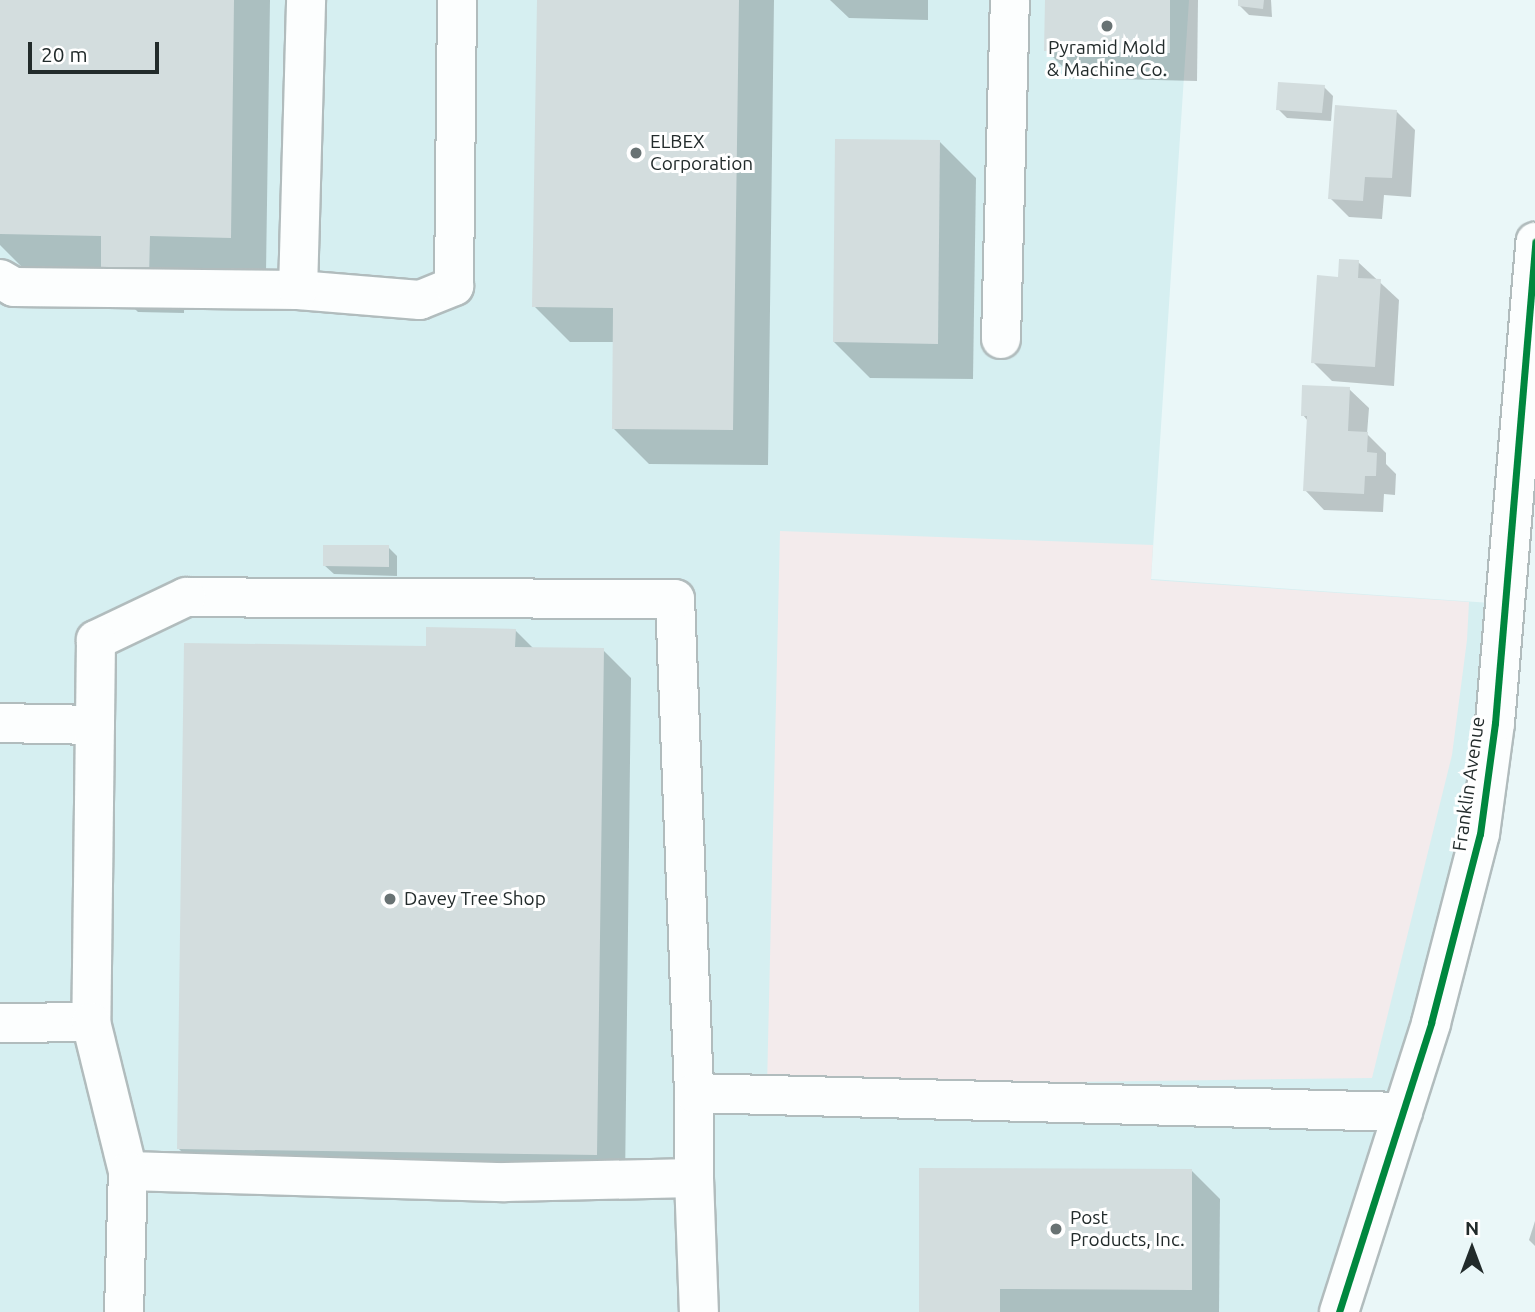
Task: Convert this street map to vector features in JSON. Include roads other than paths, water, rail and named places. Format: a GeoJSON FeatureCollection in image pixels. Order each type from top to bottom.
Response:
{"type":"FeatureCollection","features":[{"type":"Feature","properties":{"kind":"street"},"geometry":{"type":"LineString","coordinates":[[298,290],[306,0]]}},
{"type":"Feature","properties":{"kind":"street"},"geometry":{"type":"LineString","coordinates":[[0,279],[14,287],[298,290],[420,300],[454,286],[457,0]]}},
{"type":"Feature","properties":{"kind":"street"},"geometry":{"type":"LineString","coordinates":[[1001,339],[1010,0]]}},
{"type":"Feature","properties":{"kind":"street","name":"Franklin Avenue"},"geometry":{"type":"LineString","coordinates":[[1339,1312],[1462,914],[1480,834],[1495,723],[1535,242]]}},
{"type":"Feature","properties":{"kind":"street"},"geometry":{"type":"LineString","coordinates":[[124,1312],[128,1171],[91,1022],[96,640],[186,597],[675,599],[694,1093],[699,1312]]}},
{"type":"Feature","properties":{"kind":"street"},"geometry":{"type":"LineString","coordinates":[[0,723],[95,725]]}},
{"type":"Feature","properties":{"kind":"street"},"geometry":{"type":"LineString","coordinates":[[0,1023],[91,1022]]}},
{"type":"Feature","properties":{"kind":"street"},"geometry":{"type":"LineString","coordinates":[[694,1093],[1403,1112]]}},
{"type":"Feature","properties":{"kind":"street"},"geometry":{"type":"LineString","coordinates":[[128,1171],[505,1182],[694,1178]]}},
{"type":"Feature","properties":{"kind":"place","name":"Pyramid Mold & Machine Co."},"geometry":{"type":"Point","coordinates":[1107,26]}},
{"type":"Feature","properties":{"kind":"place","name":"ELBEX Corporation"},"geometry":{"type":"Point","coordinates":[636,153]}},
{"type":"Feature","properties":{"kind":"place","name":"Davey Tree Shop"},"geometry":{"type":"Point","coordinates":[390,899]}},
{"type":"Feature","properties":{"kind":"place","name":"Post Products, Inc."},"geometry":{"type":"Point","coordinates":[1056,1229]}}]}
